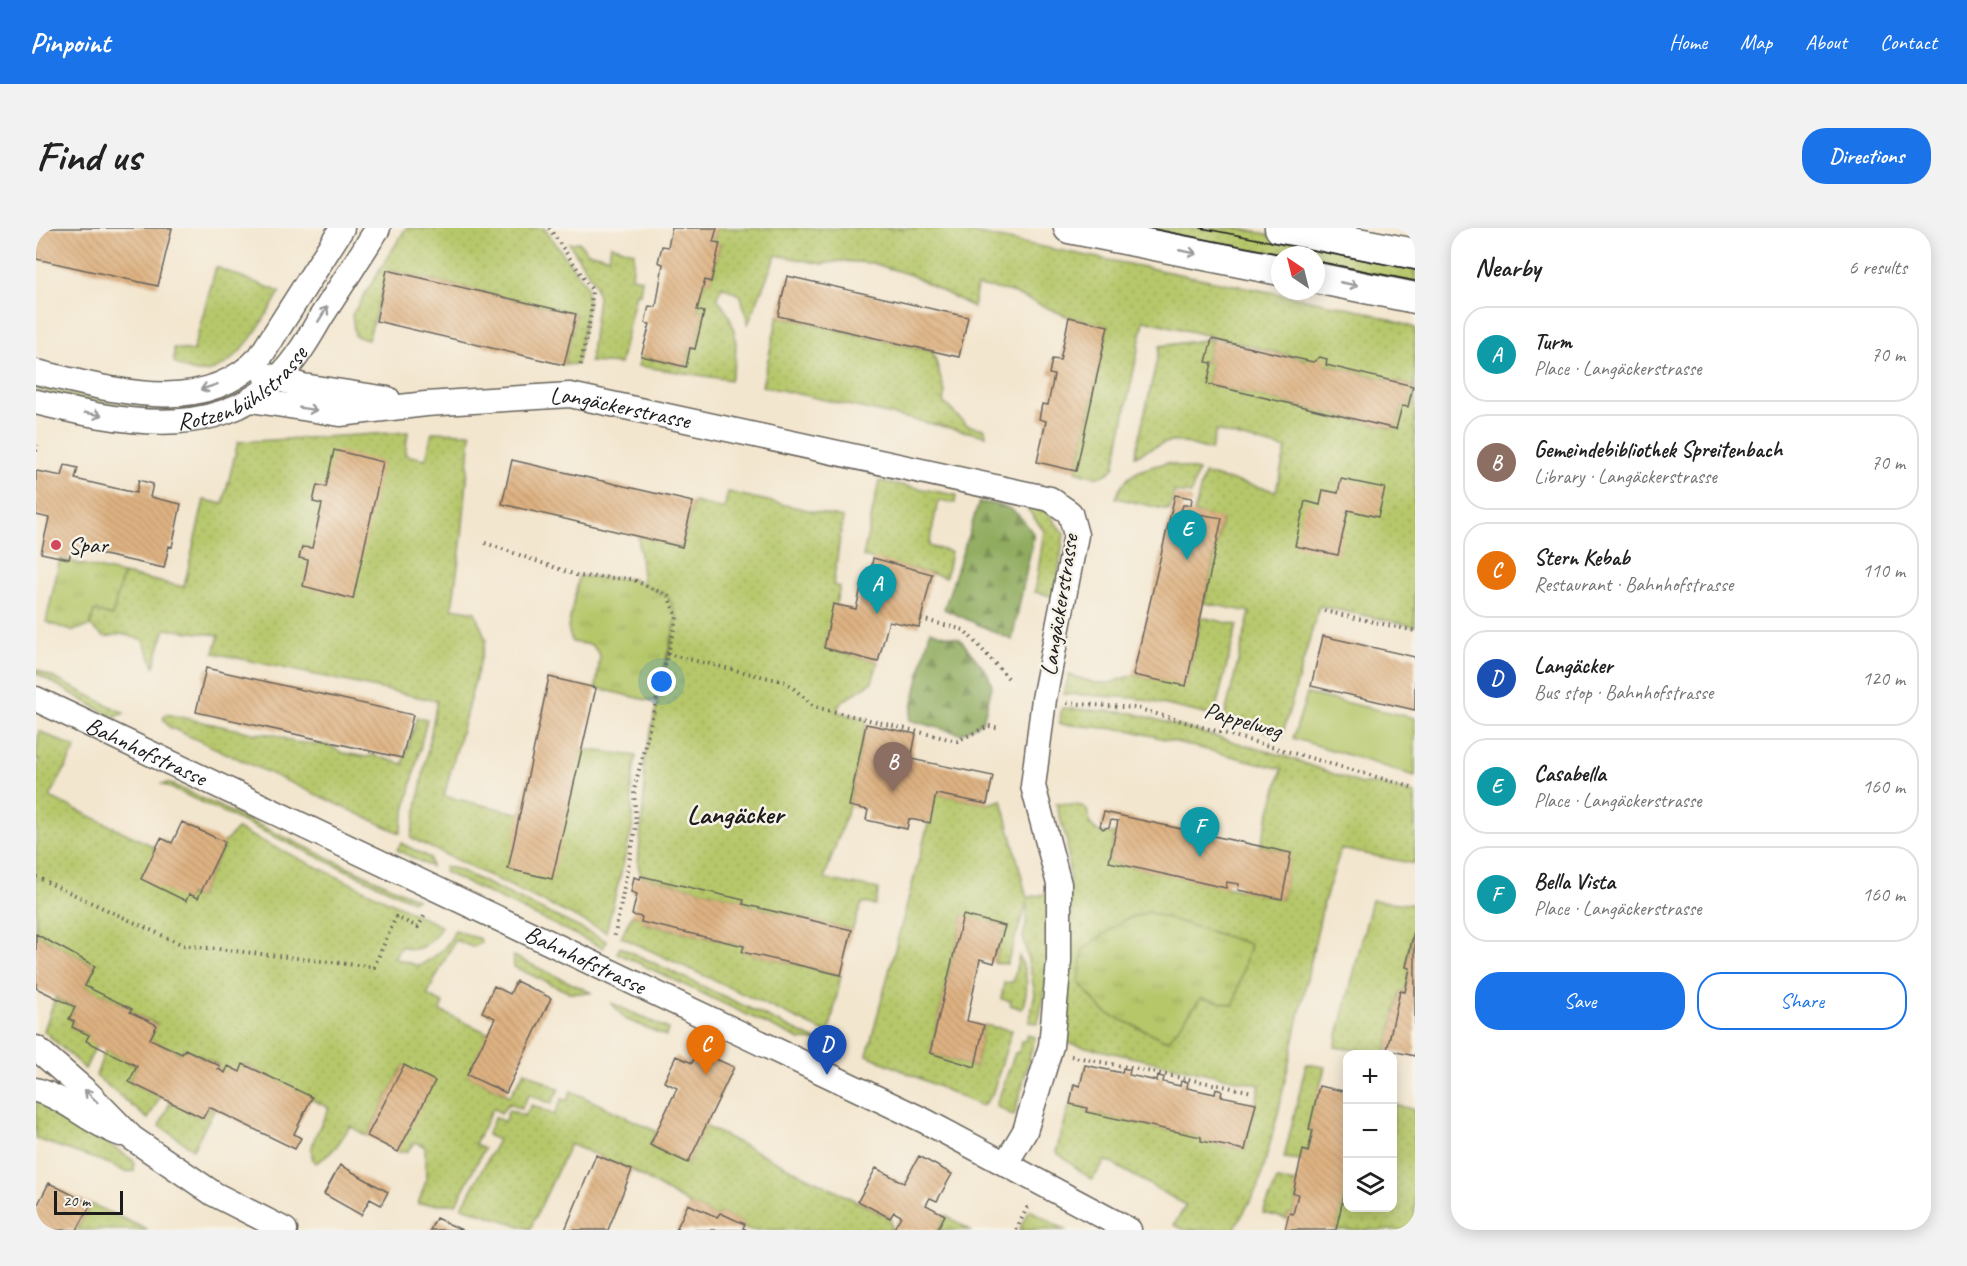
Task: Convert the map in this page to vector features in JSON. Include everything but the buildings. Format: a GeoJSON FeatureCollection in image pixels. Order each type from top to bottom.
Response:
{"type":"FeatureCollection","features":[{"type":"Feature","properties":{"kind":"main road"},"geometry":{"type":"LineString","coordinates":[[1069,228],[1271,268]]}},
{"type":"Feature","properties":{"kind":"main road"},"geometry":{"type":"LineString","coordinates":[[1281,228],[1415,254]]}},
{"type":"Feature","properties":{"kind":"main road"},"geometry":{"type":"LineString","coordinates":[[1325,280],[1415,298]]}},
{"type":"Feature","properties":{"kind":"street","name":"Rotzenbühlstrasse"},"geometry":{"type":"LineString","coordinates":[[36,372],[124,392],[169,394],[197,391],[219,384],[246,369],[264,350],[342,228]]}},
{"type":"Feature","properties":{"kind":"street","name":"Rotzenbühlstrasse"},"geometry":{"type":"LineString","coordinates":[[36,402],[146,423],[179,422],[213,416],[251,400],[278,379],[311,334],[378,228]]}},
{"type":"Feature","properties":{"kind":"street","name":"Langäckerstrasse"},"geometry":{"type":"LineString","coordinates":[[246,369],[278,379],[345,394],[426,404]]}},
{"type":"Feature","properties":{"kind":"street"},"geometry":{"type":"LineString","coordinates":[[246,369],[251,400]]}},
{"type":"Feature","properties":{"kind":"street","name":"Langäckerstrasse"},"geometry":{"type":"LineString","coordinates":[[251,400],[340,414],[426,404],[570,395],[1050,499],[1070,513],[1076,535],[1040,718],[1034,786],[1059,884],[1059,961],[1050,1051],[1025,1131],[1006,1163]]}},
{"type":"Feature","properties":{"kind":"street","name":"Bahnhofstrasse"},"geometry":{"type":"LineString","coordinates":[[36,699],[762,1043],[1006,1163],[1129,1230]]}},
{"type":"Feature","properties":{"kind":"street"},"geometry":{"type":"LineString","coordinates":[[36,1048],[88,1093],[132,1138],[214,1194],[285,1230]]}},
{"type":"Feature","properties":{"kind":"street"},"geometry":{"type":"LineString","coordinates":[[39,1089],[101,1127],[132,1138]]}},
{"type":"Feature","properties":{"kind":"path"},"geometry":{"type":"LineString","coordinates":[[549,228],[592,290],[580,368]]}},
{"type":"Feature","properties":{"kind":"path"},"geometry":{"type":"LineString","coordinates":[[36,452],[38,445]]}},
{"type":"Feature","properties":{"kind":"path"},"geometry":{"type":"LineString","coordinates":[[485,543],[579,576],[632,579],[668,596],[677,617],[634,790],[636,826],[614,939]]}},
{"type":"Feature","properties":{"kind":"path"},"geometry":{"type":"LineString","coordinates":[[1324,611],[1415,632]]}},
{"type":"Feature","properties":{"kind":"path"},"geometry":{"type":"LineString","coordinates":[[921,619],[964,630],[1010,680]]}},
{"type":"Feature","properties":{"kind":"path"},"geometry":{"type":"LineString","coordinates":[[667,654],[786,682],[815,707],[957,741],[989,726],[1000,728]]}},
{"type":"Feature","properties":{"kind":"path","name":"Pappelweg"},"geometry":{"type":"LineString","coordinates":[[1059,702],[1136,708],[1415,788]]}},
{"type":"Feature","properties":{"kind":"path"},"geometry":{"type":"LineString","coordinates":[[36,877],[183,945],[374,967],[396,917],[418,927],[426,913]]}},
{"type":"Feature","properties":{"kind":"path"},"geometry":{"type":"LineString","coordinates":[[1050,1051],[1253,1092]]}},
{"type":"Feature","properties":{"kind":"path"},"geometry":{"type":"LineString","coordinates":[[1016,1230],[1027,1208],[1032,1206]]}},
{"type":"Feature","properties":{"kind":"green space"},"geometry":{"type":"Polygon","coordinates":[[[406,228],[544,228],[587,286],[588,305],[577,364],[564,365],[576,314],[388,270],[368,340],[355,336],[352,315],[406,228]]]}},
{"type":"Feature","properties":{"kind":"green space"},"geometry":{"type":"Polygon","coordinates":[[[717,228],[948,228],[1271,292],[1271,300],[1310,300],[1360,310],[1415,328],[1415,626],[1319,606],[1282,736],[1224,719],[1250,612],[1204,603],[1222,519],[1194,513],[1204,474],[1276,491],[1286,449],[1216,431],[1211,450],[1172,442],[1135,456],[1160,346],[1212,339],[1206,362],[1212,363],[1207,384],[1396,429],[1402,406],[1408,407],[1413,386],[1144,320],[1114,468],[1105,475],[1091,476],[1076,471],[1108,326],[1069,317],[1008,291],[977,286],[973,307],[911,275],[872,263],[841,261],[823,264],[776,255],[748,324],[741,296],[722,286],[717,298],[729,316],[735,337],[735,358],[730,380],[638,366],[641,356],[686,367],[690,348],[695,348],[704,312],[697,310],[705,280],[711,281],[720,244],[713,242],[717,228]]]}},
{"type":"Feature","properties":{"kind":"green space"},"geometry":{"type":"Polygon","coordinates":[[[1112,228],[1236,228],[1415,263],[1415,288],[1325,271],[1325,246],[1271,246],[1271,254],[1112,228]]]}},
{"type":"Feature","properties":{"kind":"green space"},"geometry":{"type":"Polygon","coordinates":[[[579,242],[587,252],[609,257],[611,245],[634,252],[632,277],[642,279],[640,294],[636,293],[620,364],[590,362],[598,297],[594,282],[569,243],[579,242]]]}},
{"type":"Feature","properties":{"kind":"green space"},"geometry":{"type":"Polygon","coordinates":[[[216,267],[280,292],[262,322],[237,354],[223,365],[208,371],[192,371],[174,362],[174,348],[193,351],[216,267]]]}},
{"type":"Feature","properties":{"kind":"green space"},"geometry":{"type":"Polygon","coordinates":[[[778,316],[933,352],[945,392],[943,402],[967,425],[985,429],[986,436],[762,386],[778,316]]]}},
{"type":"Feature","properties":{"kind":"green space"},"geometry":{"type":"Polygon","coordinates":[[[36,386],[130,405],[177,405],[225,394],[228,397],[177,413],[109,407],[36,390],[36,386]]]}},
{"type":"Feature","properties":{"kind":"green space"},"geometry":{"type":"Polygon","coordinates":[[[408,432],[405,455],[426,459],[432,432],[471,433],[462,537],[452,608],[475,612],[486,640],[444,796],[521,814],[582,749],[636,756],[631,789],[633,825],[606,932],[411,838],[437,701],[214,653],[219,635],[165,629],[154,666],[143,640],[122,634],[105,637],[90,626],[94,610],[112,615],[123,574],[184,587],[204,500],[223,504],[238,442],[408,432]]]}},
{"type":"Feature","properties":{"kind":"green space"},"geometry":{"type":"Polygon","coordinates":[[[1167,463],[1198,471],[1191,494],[1174,492],[1169,510],[1116,498],[1129,477],[1150,467],[1167,463]]]}},
{"type":"Feature","properties":{"kind":"green space"},"geometry":{"type":"Polygon","coordinates":[[[879,481],[956,495],[955,503],[938,501],[929,546],[951,552],[946,577],[863,557],[879,481]]]}},
{"type":"Feature","properties":{"kind":"green space"},"geometry":{"type":"Polygon","coordinates":[[[728,492],[843,518],[833,585],[840,587],[824,648],[878,662],[872,682],[840,703],[837,712],[866,719],[866,724],[849,806],[824,879],[879,889],[875,905],[862,903],[852,930],[743,904],[743,900],[641,876],[638,865],[645,784],[643,766],[677,617],[668,596],[643,585],[638,536],[682,547],[693,502],[724,509],[728,492]]]}},
{"type":"Feature","properties":{"kind":"green space"},"geometry":{"type":"Polygon","coordinates":[[[979,502],[1012,510],[1034,535],[1012,640],[944,609],[979,502]]]}},
{"type":"Feature","properties":{"kind":"green space"},"geometry":{"type":"Polygon","coordinates":[[[1023,503],[1045,509],[1064,534],[1055,597],[1035,592],[1044,531],[1023,503]]]}},
{"type":"Feature","properties":{"kind":"green space"},"geometry":{"type":"Polygon","coordinates":[[[60,559],[123,574],[112,616],[94,611],[90,626],[72,631],[46,622],[60,559]]]}},
{"type":"Feature","properties":{"kind":"green space"},"geometry":{"type":"Polygon","coordinates":[[[579,576],[632,579],[668,596],[677,617],[655,702],[596,688],[600,655],[592,645],[572,642],[568,628],[579,576]]]}},
{"type":"Feature","properties":{"kind":"green space"},"geometry":{"type":"Polygon","coordinates":[[[1201,617],[1237,625],[1214,716],[1136,698],[1064,694],[1069,675],[1095,683],[1110,683],[1133,675],[1186,685],[1201,617]]]}},
{"type":"Feature","properties":{"kind":"green space"},"geometry":{"type":"Polygon","coordinates":[[[930,631],[960,639],[988,674],[992,686],[983,721],[961,734],[909,720],[930,631]]]}},
{"type":"Feature","properties":{"kind":"green space"},"geometry":{"type":"Polygon","coordinates":[[[36,669],[124,713],[116,717],[111,716],[36,673],[36,669]]]}},
{"type":"Feature","properties":{"kind":"green space"},"geometry":{"type":"Polygon","coordinates":[[[1307,694],[1415,718],[1415,776],[1293,738],[1307,694]]]}},
{"type":"Feature","properties":{"kind":"green space"},"geometry":{"type":"Polygon","coordinates":[[[1062,708],[1133,713],[1287,757],[1361,784],[1379,784],[1415,794],[1415,864],[1341,849],[1323,905],[1278,1113],[1259,1185],[1234,1230],[1185,1230],[1174,1225],[1186,1205],[1106,1160],[1092,1180],[1056,1152],[1070,1104],[1087,1108],[1086,1112],[1201,1137],[1201,1141],[1245,1150],[1260,1085],[1067,1043],[1071,905],[1067,842],[1056,803],[1082,806],[1087,810],[1090,824],[1099,832],[1115,834],[1109,862],[1282,899],[1290,853],[1260,846],[1282,769],[1129,730],[1059,724],[1062,708]]]}},
{"type":"Feature","properties":{"kind":"green space"},"geometry":{"type":"Polygon","coordinates":[[[166,714],[253,733],[274,734],[293,742],[328,745],[343,753],[367,757],[373,755],[403,764],[417,717],[427,719],[400,833],[169,727],[163,718],[166,714]]]}},
{"type":"Feature","properties":{"kind":"green space"},"geometry":{"type":"Polygon","coordinates":[[[39,731],[76,748],[50,797],[153,846],[186,900],[189,894],[198,898],[225,842],[237,829],[441,926],[430,942],[414,949],[401,946],[394,958],[419,966],[449,942],[455,930],[480,939],[481,943],[472,947],[455,940],[427,995],[443,1003],[440,1011],[488,1033],[468,1075],[510,1096],[525,1071],[559,1089],[551,1104],[529,1094],[521,1109],[509,1103],[501,1113],[493,1108],[475,1144],[484,1149],[456,1204],[418,1204],[426,1181],[425,1147],[416,1142],[406,1152],[398,1152],[404,1065],[367,1136],[350,1126],[331,1152],[315,1163],[312,1157],[313,1143],[329,1108],[244,1064],[240,1072],[225,1073],[218,1069],[219,1065],[185,1049],[182,1054],[150,1039],[157,1024],[130,1012],[132,1009],[85,986],[95,966],[36,934],[36,768],[40,761],[36,759],[39,731]]]}},
{"type":"Feature","properties":{"kind":"green space"},"geometry":{"type":"Polygon","coordinates":[[[169,783],[417,899],[412,901],[162,784],[169,783]]]}},
{"type":"Feature","properties":{"kind":"green space"},"geometry":{"type":"Polygon","coordinates":[[[936,794],[987,804],[1002,800],[1027,898],[1052,892],[1045,993],[1038,1023],[1029,1022],[1035,993],[1023,936],[1027,902],[1007,964],[994,963],[1005,926],[963,916],[930,1053],[975,1067],[984,1025],[1012,1030],[992,1095],[982,1106],[867,1055],[936,794]]]}},
{"type":"Feature","properties":{"kind":"green space"},"geometry":{"type":"Polygon","coordinates":[[[401,843],[430,858],[431,867],[397,850],[401,843]]]}},
{"type":"Feature","properties":{"kind":"green space"},"geometry":{"type":"Polygon","coordinates":[[[445,867],[457,869],[607,941],[603,948],[444,872],[445,867]]]}},
{"type":"Feature","properties":{"kind":"green space"},"geometry":{"type":"Polygon","coordinates":[[[1372,900],[1415,905],[1415,923],[1406,967],[1410,968],[1405,992],[1400,991],[1387,1050],[1335,1047],[1372,900]]]}},
{"type":"Feature","properties":{"kind":"green space"},"geometry":{"type":"Polygon","coordinates":[[[1148,912],[1250,944],[1234,1005],[1201,998],[1168,1041],[1104,1012],[1079,983],[1083,950],[1124,920],[1148,912]]]}},
{"type":"Feature","properties":{"kind":"green space"},"geometry":{"type":"Polygon","coordinates":[[[632,915],[642,917],[642,923],[744,946],[743,952],[841,975],[829,1034],[621,937],[632,915]]]}},
{"type":"Feature","properties":{"kind":"green space"},"geometry":{"type":"Polygon","coordinates":[[[620,947],[818,1041],[800,1040],[617,953],[620,947]]]}},
{"type":"Feature","properties":{"kind":"green space"},"geometry":{"type":"Polygon","coordinates":[[[513,956],[592,993],[570,993],[514,967],[513,956]]]}},
{"type":"Feature","properties":{"kind":"green space"},"geometry":{"type":"Polygon","coordinates":[[[1019,956],[1026,982],[1026,995],[1022,1009],[1010,1005],[1011,1001],[1001,999],[1004,983],[1013,982],[1019,956]]]}},
{"type":"Feature","properties":{"kind":"green space"},"geometry":{"type":"Polygon","coordinates":[[[55,998],[75,1007],[69,1019],[74,1021],[72,1027],[89,1035],[96,1046],[85,1069],[44,1031],[55,998]]]}},
{"type":"Feature","properties":{"kind":"green space"},"geometry":{"type":"Polygon","coordinates":[[[611,1003],[668,1029],[666,1036],[625,1019],[611,1003]]]}},
{"type":"Feature","properties":{"kind":"green space"},"geometry":{"type":"Polygon","coordinates":[[[1027,1035],[1035,1037],[1014,1116],[996,1106],[1015,1053],[1019,1052],[1021,1041],[1025,1041],[1027,1035]]]}},
{"type":"Feature","properties":{"kind":"green space"},"geometry":{"type":"Polygon","coordinates":[[[105,1050],[137,1066],[129,1082],[160,1097],[148,1119],[96,1076],[105,1050]]]}},
{"type":"Feature","properties":{"kind":"green space"},"geometry":{"type":"Polygon","coordinates":[[[1306,1064],[1325,1067],[1309,1129],[1313,1130],[1308,1152],[1303,1151],[1301,1160],[1284,1158],[1306,1064]]]}},
{"type":"Feature","properties":{"kind":"green space"},"geometry":{"type":"Polygon","coordinates":[[[571,1091],[656,1131],[650,1145],[688,1163],[705,1126],[890,1218],[892,1230],[747,1230],[743,1228],[744,1224],[720,1213],[717,1217],[688,1204],[632,1170],[570,1144],[530,1229],[462,1207],[498,1140],[487,1135],[495,1117],[504,1122],[509,1110],[524,1116],[532,1105],[554,1115],[562,1099],[567,1101],[571,1091]]]}},
{"type":"Feature","properties":{"kind":"green space"},"geometry":{"type":"Polygon","coordinates":[[[36,1101],[59,1111],[134,1161],[134,1171],[125,1172],[113,1165],[36,1139],[36,1101]]]}},
{"type":"Feature","properties":{"kind":"green space"},"geometry":{"type":"Polygon","coordinates":[[[170,1102],[203,1118],[209,1107],[214,1110],[193,1149],[160,1126],[170,1102]]]}},
{"type":"Feature","properties":{"kind":"green space"},"geometry":{"type":"Polygon","coordinates":[[[1397,1105],[1415,1110],[1415,1230],[1336,1230],[1343,1196],[1343,1212],[1397,1212],[1397,1105]]]}},
{"type":"Feature","properties":{"kind":"green space"},"geometry":{"type":"Polygon","coordinates":[[[1277,1180],[1296,1183],[1298,1194],[1293,1214],[1289,1213],[1287,1219],[1263,1213],[1277,1180]]]}},
{"type":"Feature","properties":{"kind":"green space"},"geometry":{"type":"Polygon","coordinates":[[[91,1204],[148,1230],[77,1230],[91,1204]]]}},
{"type":"Feature","properties":{"kind":"green space"},"geometry":{"type":"Polygon","coordinates":[[[1030,1210],[1065,1230],[1019,1230],[1030,1210]]]}},
{"type":"Feature","properties":{"kind":"green space"},"geometry":{"type":"Polygon","coordinates":[[[945,1215],[970,1230],[937,1230],[945,1215]]]}},
{"type":"Feature","properties":{"kind":"tram line"},"geometry":{"type":"LineString","coordinates":[[1147,228],[1271,252]]}},
{"type":"Feature","properties":{"kind":"tram line"},"geometry":{"type":"LineString","coordinates":[[1201,228],[1415,270]]}},
{"type":"Feature","properties":{"kind":"tram line"},"geometry":{"type":"LineString","coordinates":[[1325,263],[1415,281]]}},
{"type":"Feature","properties":{"kind":"place","name":"Spar"},"geometry":{"type":"Point","coordinates":[56,545]}},
{"type":"Feature","properties":{"kind":"place","name":"Casabella"},"geometry":{"type":"Point","coordinates":[1187,560]}},
{"type":"Feature","properties":{"kind":"place","name":"Turm"},"geometry":{"type":"Point","coordinates":[877,614]}},
{"type":"Feature","properties":{"kind":"place","name":"Gemeindebibliothek Spreitenbach"},"geometry":{"type":"Point","coordinates":[893,792]}},
{"type":"Feature","properties":{"kind":"place","name":"Bella Vista"},"geometry":{"type":"Point","coordinates":[1200,857]}},
{"type":"Feature","properties":{"kind":"place","name":"Stern Kebab"},"geometry":{"type":"Point","coordinates":[706,1075]}},
{"type":"Feature","properties":{"kind":"place","name":"Langäcker"},"geometry":{"type":"Point","coordinates":[827,1075]}},
{"type":"Feature","properties":{"kind":"district","name":"Langäcker"},"geometry":{"type":"Point","coordinates":[735,814]}}]}
